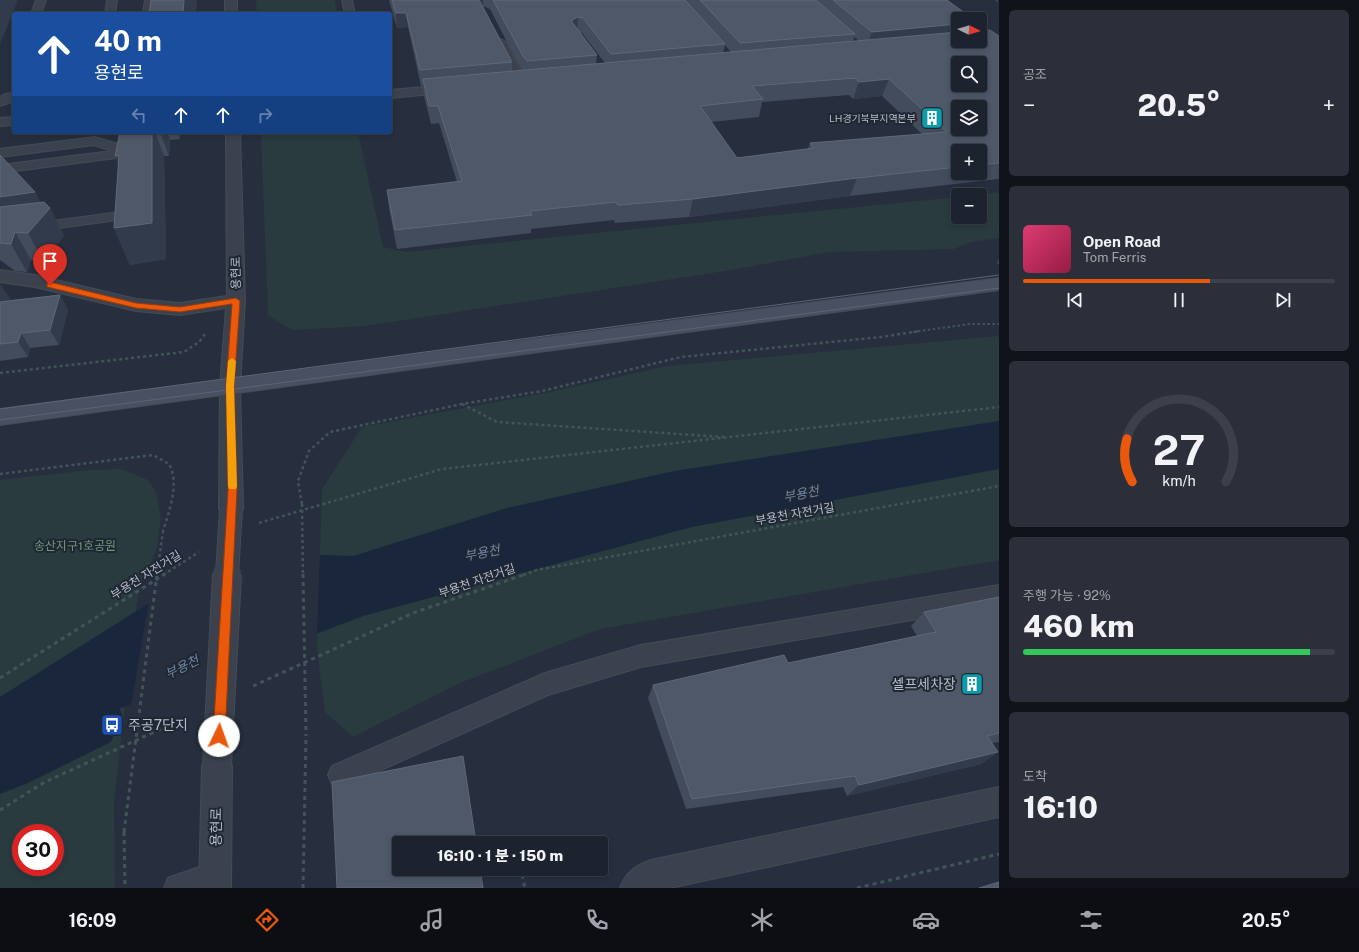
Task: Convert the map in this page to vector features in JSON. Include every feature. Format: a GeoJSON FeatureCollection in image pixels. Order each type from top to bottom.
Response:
{"type":"FeatureCollection","features":[{"type":"Feature","properties":{"kind":"main road"},"geometry":{"type":"LineString","coordinates":[[0,417],[999,284]]}},
{"type":"Feature","properties":{"kind":"street"},"geometry":{"type":"LineString","coordinates":[[231,0],[231,12]]}},
{"type":"Feature","properties":{"kind":"street","name":"용현로"},"geometry":{"type":"LineString","coordinates":[[215,882],[217,766],[232,490],[230,386],[236,301],[233,134]]}},
{"type":"Feature","properties":{"kind":"street"},"geometry":{"type":"LineString","coordinates":[[0,276],[35,282],[136,305],[180,310],[236,301]]}},
{"type":"Feature","properties":{"kind":"street"},"geometry":{"type":"LineString","coordinates":[[636,888],[650,876],[999,802]]}},
{"type":"Feature","properties":{"kind":"lane"},"geometry":{"type":"LineString","coordinates":[[37,12],[41,0]]}},
{"type":"Feature","properties":{"kind":"lane"},"geometry":{"type":"LineString","coordinates":[[110,12],[112,0]]}},
{"type":"Feature","properties":{"kind":"lane"},"geometry":{"type":"LineString","coordinates":[[148,12],[150,0]]}},
{"type":"Feature","properties":{"kind":"lane"},"geometry":{"type":"LineString","coordinates":[[347,0],[350,12]]}},
{"type":"Feature","properties":{"kind":"lane"},"geometry":{"type":"LineString","coordinates":[[495,31],[516,73],[527,82],[508,84]]}},
{"type":"Feature","properties":{"kind":"lane"},"geometry":{"type":"LineString","coordinates":[[392,94],[461,88]]}},
{"type":"Feature","properties":{"kind":"lane"},"geometry":{"type":"LineString","coordinates":[[0,102],[12,98]]}},
{"type":"Feature","properties":{"kind":"lane"},"geometry":{"type":"LineString","coordinates":[[0,122],[12,121]]}},
{"type":"Feature","properties":{"kind":"lane"},"geometry":{"type":"LineString","coordinates":[[0,169],[116,154],[132,144],[133,134]]}},
{"type":"Feature","properties":{"kind":"lane"},"geometry":{"type":"LineString","coordinates":[[0,153],[96,137],[123,150]]}},
{"type":"Feature","properties":{"kind":"lane"},"geometry":{"type":"LineString","coordinates":[[0,232],[120,216]]}},
{"type":"Feature","properties":{"kind":"lane"},"geometry":{"type":"LineString","coordinates":[[341,775],[545,684],[641,656],[999,595]]}},
{"type":"Feature","properties":{"kind":"lane"},"geometry":{"type":"LineString","coordinates":[[178,888],[215,882]]}},
{"type":"Feature","properties":{"kind":"path"},"geometry":{"type":"LineString","coordinates":[[996,0],[999,3]]}},
{"type":"Feature","properties":{"kind":"path"},"geometry":{"type":"LineString","coordinates":[[303,888],[306,734],[302,504],[298,481],[309,451],[330,432],[462,404],[542,390],[681,358],[881,337],[970,324],[999,324]]}},
{"type":"Feature","properties":{"kind":"path"},"geometry":{"type":"LineString","coordinates":[[0,373],[184,352],[199,342],[208,330]]}},
{"type":"Feature","properties":{"kind":"path"},"geometry":{"type":"LineString","coordinates":[[462,404],[497,422],[731,438]]}},
{"type":"Feature","properties":{"kind":"path"},"geometry":{"type":"LineString","coordinates":[[254,524],[442,469],[999,407]]}},
{"type":"Feature","properties":{"kind":"path"},"geometry":{"type":"LineString","coordinates":[[0,474],[153,455],[163,459],[171,466],[173,477],[172,499],[163,531],[124,832],[125,888]]}},
{"type":"Feature","properties":{"kind":"path","name":"부용천 자전거길"},"geometry":{"type":"LineString","coordinates":[[247,689],[414,614],[537,570],[999,486]]}},
{"type":"Feature","properties":{"kind":"path","name":"부용천 자전거길"},"geometry":{"type":"LineString","coordinates":[[0,678],[205,548]]}},
{"type":"Feature","properties":{"kind":"path"},"geometry":{"type":"LineString","coordinates":[[0,810],[45,782],[189,716]]}},
{"type":"Feature","properties":{"kind":"path"},"geometry":{"type":"LineString","coordinates":[[857,888],[999,854]]}},
{"type":"Feature","properties":{"kind":"path"},"geometry":{"type":"LineString","coordinates":[[522,876],[525,888]]}},
{"type":"Feature","properties":{"kind":"green space"},"geometry":{"type":"Polygon","coordinates":[[[256,0],[335,0],[337,12],[257,12],[256,0]]]}},
{"type":"Feature","properties":{"kind":"green space"},"geometry":{"type":"Polygon","coordinates":[[[261,134],[358,134],[383,247],[406,252],[951,198],[951,224],[987,224],[987,193],[999,192],[999,238],[970,242],[954,249],[829,252],[725,271],[365,326],[292,330],[268,315],[261,134]]]}},
{"type":"Feature","properties":{"kind":"green space"},"geometry":{"type":"Polygon","coordinates":[[[999,336],[999,560],[600,629],[460,683],[353,737],[325,712],[317,649],[322,489],[362,427],[555,391],[667,366],[999,336]]]}},
{"type":"Feature","properties":{"kind":"green space","name":"송산지구1호공원"},"geometry":{"type":"Polygon","coordinates":[[[121,469],[148,480],[156,492],[161,518],[157,548],[138,592],[114,802],[115,888],[0,888],[0,480],[90,470],[121,469]]]}},
{"type":"Feature","properties":{"kind":"water"},"geometry":{"type":"Polygon","coordinates":[[[999,421],[999,469],[692,527],[363,616],[0,754],[0,697],[230,552],[353,556],[507,508],[674,471],[999,421]]]}},
{"type":"Feature","properties":{"kind":"pier"},"geometry":{"type":"Polygon","coordinates":[[[230,551],[320,553],[317,635],[131,706],[149,601],[230,551]]]}},
{"type":"Feature","properties":{"kind":"building"},"geometry":{"type":"Polygon","coordinates":[[[151,0],[184,0],[183,12],[149,12],[151,0]]]}},
{"type":"Feature","properties":{"kind":"building"},"geometry":{"type":"Polygon","coordinates":[[[392,0],[479,0],[512,62],[420,70],[406,13],[396,13],[392,0]]]}},
{"type":"Feature","properties":{"kind":"building"},"geometry":{"type":"Polygon","coordinates":[[[493,0],[685,0],[725,44],[611,54],[583,18],[578,17],[572,20],[572,22],[597,55],[527,61],[493,0]]]}},
{"type":"Feature","properties":{"kind":"building"},"geometry":{"type":"Polygon","coordinates":[[[700,0],[816,0],[855,34],[740,43],[700,0]]]}},
{"type":"Feature","properties":{"kind":"building"},"geometry":{"type":"Polygon","coordinates":[[[833,0],[947,0],[963,12],[951,12],[951,25],[872,32],[833,0]]]}},
{"type":"Feature","properties":{"kind":"building"},"geometry":{"type":"Polygon","coordinates":[[[987,30],[990,30],[999,36],[999,163],[987,164],[987,144],[951,144],[951,168],[693,199],[618,205],[616,202],[530,211],[532,215],[395,230],[387,190],[462,181],[438,106],[429,106],[423,79],[951,33],[951,48],[987,48],[987,30]],[[855,78],[752,86],[763,99],[700,106],[737,158],[814,148],[810,143],[947,132],[889,79],[859,82],[855,78]]]}},
{"type":"Feature","properties":{"kind":"building"},"geometry":{"type":"Polygon","coordinates":[[[120,134],[152,134],[152,223],[114,228],[119,156],[115,156],[120,134]]]}},
{"type":"Feature","properties":{"kind":"building"},"geometry":{"type":"Polygon","coordinates":[[[0,155],[35,192],[0,197],[0,155]]]}},
{"type":"Feature","properties":{"kind":"building"},"geometry":{"type":"Polygon","coordinates":[[[44,202],[50,208],[28,233],[15,232],[11,244],[0,243],[0,207],[44,202]]]}},
{"type":"Feature","properties":{"kind":"building"},"geometry":{"type":"Polygon","coordinates":[[[60,295],[50,330],[21,333],[18,342],[0,344],[0,302],[60,295]]]}},
{"type":"Feature","properties":{"kind":"building"},"geometry":{"type":"Polygon","coordinates":[[[999,597],[999,733],[987,736],[998,752],[859,785],[855,776],[692,799],[653,685],[784,655],[788,663],[936,632],[924,612],[999,597]]]}},
{"type":"Feature","properties":{"kind":"building"},"geometry":{"type":"Polygon","coordinates":[[[463,756],[475,836],[392,836],[392,876],[481,876],[483,888],[337,888],[332,782],[463,756]]]}},
{"type":"Feature","properties":{"kind":"building"},"geometry":{"type":"Polygon","coordinates":[[[999,882],[999,888],[979,888],[999,882]]]}},
{"type":"Feature","properties":{"kind":"waterway","name":"부용천"},"geometry":{"type":"LineString","coordinates":[[0,755],[84,715]]}},
{"type":"Feature","properties":{"kind":"tram line"},"geometry":{"type":"LineString","coordinates":[[0,409],[999,275]]}},
{"type":"Feature","properties":{"kind":"tram line"},"geometry":{"type":"LineString","coordinates":[[0,420],[999,288]]}},
{"type":"Feature","properties":{"kind":"slow traffic"},"geometry":{"type":"LineString","coordinates":[[232,361],[230,386],[232,486]]}},
{"type":"Feature","properties":{"kind":"place","name":"LH경기북부지역본부"},"geometry":{"type":"Point","coordinates":[932,118]}},
{"type":"Feature","properties":{"kind":"place","name":"셀프세차장"},"geometry":{"type":"Point","coordinates":[972,684]}},
{"type":"Feature","properties":{"kind":"place","name":"주공7단지"},"geometry":{"type":"Point","coordinates":[112,725]}},
{"type":"Feature","properties":{"kind":"route"},"geometry":{"type":"LineString","coordinates":[[50,285],[136,305],[180,310],[236,301],[230,386],[232,490],[219,736]]}}]}
